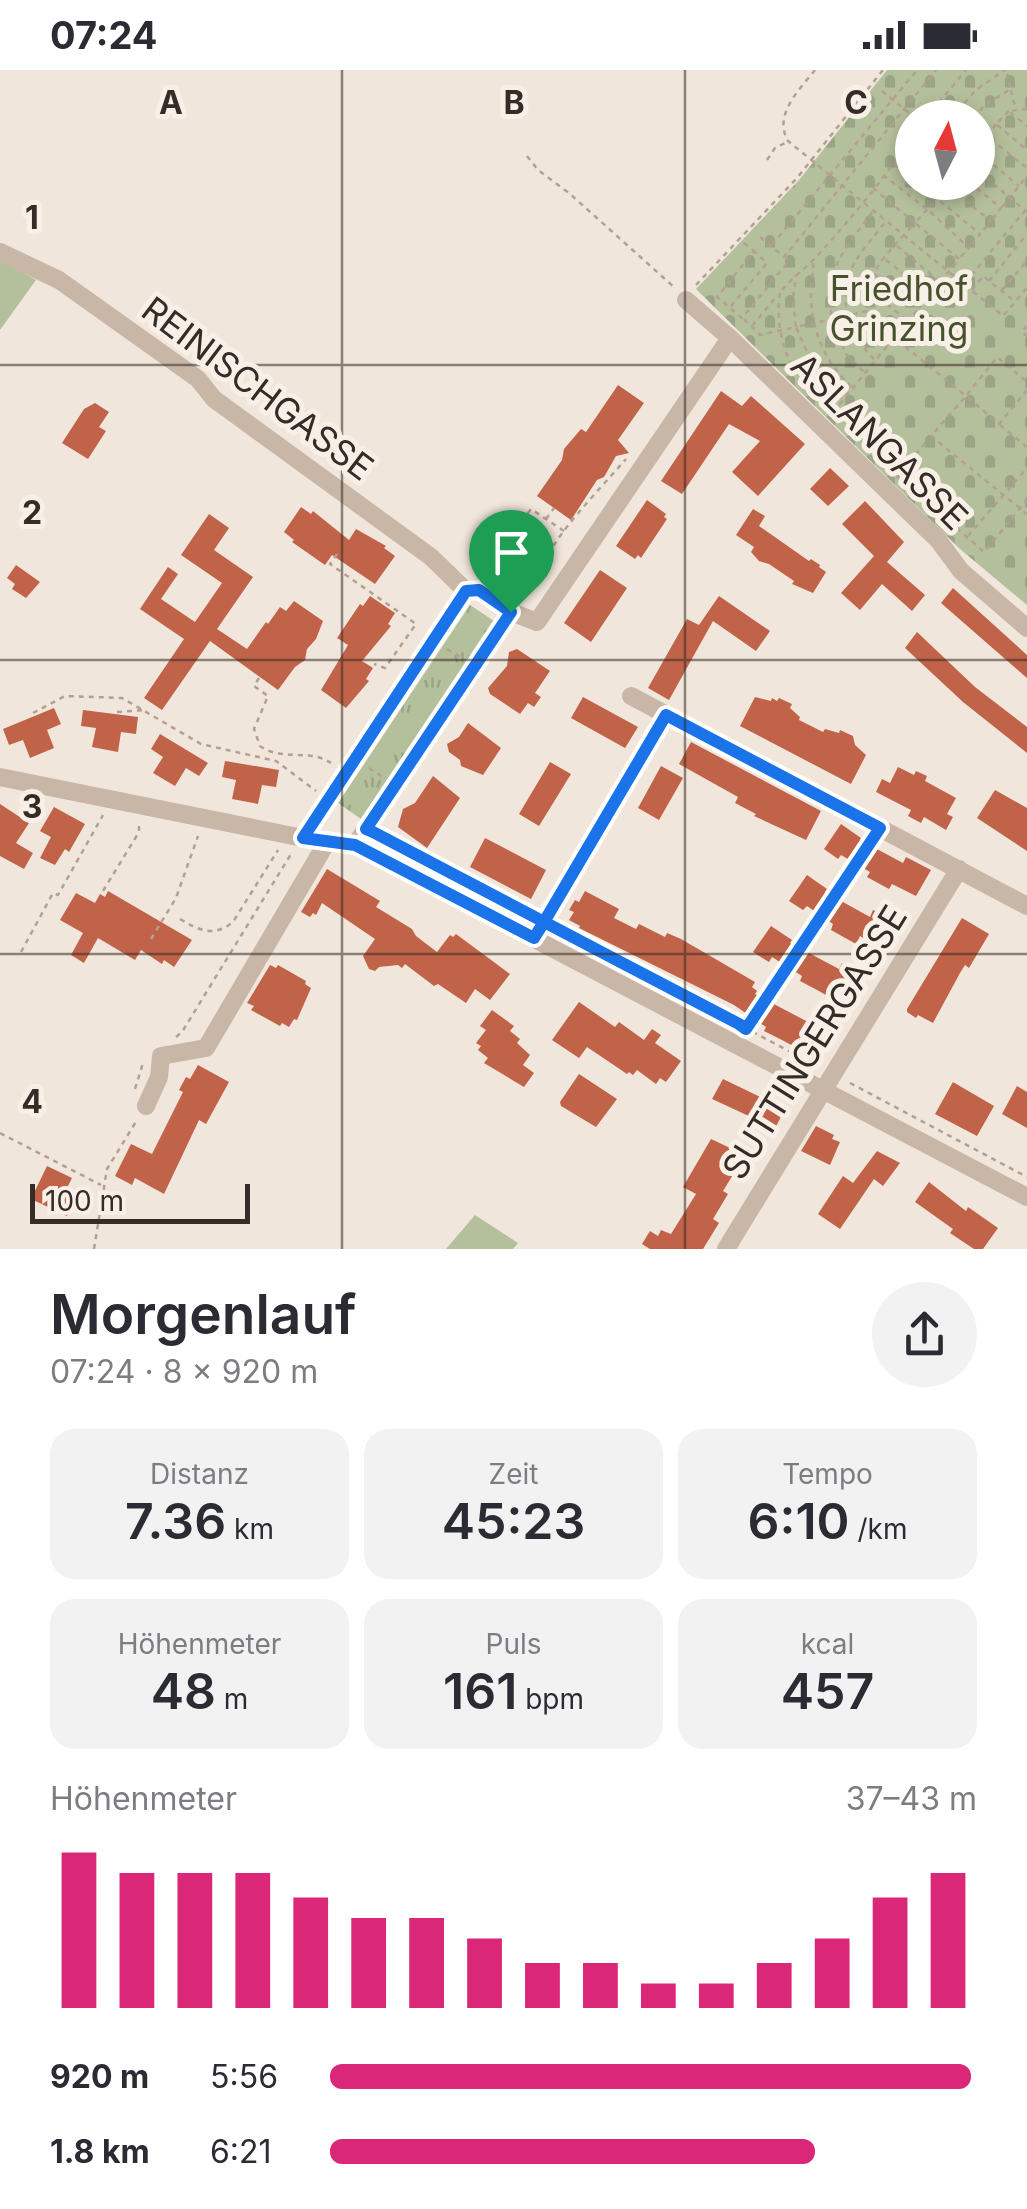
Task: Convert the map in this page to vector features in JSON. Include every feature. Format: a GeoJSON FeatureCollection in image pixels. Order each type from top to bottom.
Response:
{"type":"FeatureCollection","features":[{"type":"Feature","properties":{"kind":"street","name":"REINISCHGASSE"},"geometry":{"type":"LineString","coordinates":[[0,252],[59,280],[198,379],[214,398],[431,558],[466,591]]}},
{"type":"Feature","properties":{"kind":"street","name":"ASLANGASSE"},"geometry":{"type":"LineString","coordinates":[[683,297],[938,540],[961,571],[1027,628]]}},
{"type":"Feature","properties":{"kind":"street"},"geometry":{"type":"LineString","coordinates":[[294,841],[329,798],[466,591],[479,590],[511,612],[537,622],[730,338]]}},
{"type":"Feature","properties":{"kind":"street"},"geometry":{"type":"LineString","coordinates":[[361,837],[511,612]]}},
{"type":"Feature","properties":{"kind":"street"},"geometry":{"type":"LineString","coordinates":[[630,696],[1027,906]]}},
{"type":"Feature","properties":{"kind":"street"},"geometry":{"type":"LineString","coordinates":[[539,930],[666,715]]}},
{"type":"Feature","properties":{"kind":"street"},"geometry":{"type":"LineString","coordinates":[[0,777],[204,818],[294,841],[361,837],[826,1081],[1027,1197]]}},
{"type":"Feature","properties":{"kind":"street"},"geometry":{"type":"LineString","coordinates":[[140,1101],[159,1077],[161,1056],[206,1048],[327,842]]}},
{"type":"Feature","properties":{"kind":"street","name":"SUTTINGERGASSE"},"geometry":{"type":"LineString","coordinates":[[726,1249],[959,869]]}},
{"type":"Feature","properties":{"kind":"path"},"geometry":{"type":"LineString","coordinates":[[815,70],[782,119],[788,141],[1003,316],[1027,288]]}},
{"type":"Feature","properties":{"kind":"path"},"geometry":{"type":"LineString","coordinates":[[527,156],[538,170],[570,193],[683,297],[694,293],[692,289],[812,160],[884,70]]}},
{"type":"Feature","properties":{"kind":"path"},"geometry":{"type":"LineString","coordinates":[[772,246],[917,70]]}},
{"type":"Feature","properties":{"kind":"path"},"geometry":{"type":"LineString","coordinates":[[913,100],[936,70]]}},
{"type":"Feature","properties":{"kind":"path"},"geometry":{"type":"LineString","coordinates":[[941,100],[966,70]]}},
{"type":"Feature","properties":{"kind":"path"},"geometry":{"type":"LineString","coordinates":[[967,100],[1006,71],[1015,108]]}},
{"type":"Feature","properties":{"kind":"path"},"geometry":{"type":"LineString","coordinates":[[993,100],[1011,89]]}},
{"type":"Feature","properties":{"kind":"path"},"geometry":{"type":"LineString","coordinates":[[882,91],[893,100]]}},
{"type":"Feature","properties":{"kind":"path"},"geometry":{"type":"LineString","coordinates":[[1027,109],[1015,108],[996,124],[1027,150]]}},
{"type":"Feature","properties":{"kind":"path"},"geometry":{"type":"LineString","coordinates":[[1009,111],[1027,126]]}},
{"type":"Feature","properties":{"kind":"path"},"geometry":{"type":"LineString","coordinates":[[784,258],[895,122]]}},
{"type":"Feature","properties":{"kind":"path"},"geometry":{"type":"LineString","coordinates":[[767,160],[775,148],[788,141]]}},
{"type":"Feature","properties":{"kind":"path"},"geometry":{"type":"LineString","coordinates":[[995,142],[1027,168]]}},
{"type":"Feature","properties":{"kind":"path"},"geometry":{"type":"LineString","coordinates":[[752,326],[895,161]]}},
{"type":"Feature","properties":{"kind":"path"},"geometry":{"type":"LineString","coordinates":[[995,165],[1019,186]]}},
{"type":"Feature","properties":{"kind":"path"},"geometry":{"type":"LineString","coordinates":[[883,176],[969,248]]}},
{"type":"Feature","properties":{"kind":"path"},"geometry":{"type":"LineString","coordinates":[[830,414],[1027,176]]}},
{"type":"Feature","properties":{"kind":"path"},"geometry":{"type":"LineString","coordinates":[[964,284],[1026,210],[995,185]]}},
{"type":"Feature","properties":{"kind":"path"},"geometry":{"type":"LineString","coordinates":[[872,188],[959,260]]}},
{"type":"Feature","properties":{"kind":"path"},"geometry":{"type":"LineString","coordinates":[[935,200],[874,274],[868,289],[869,310],[877,324],[1027,447]]}},
{"type":"Feature","properties":{"kind":"path"},"geometry":{"type":"LineString","coordinates":[[939,200],[980,234]]}},
{"type":"Feature","properties":{"kind":"path"},"geometry":{"type":"LineString","coordinates":[[963,200],[990,221]]}},
{"type":"Feature","properties":{"kind":"path"},"geometry":{"type":"LineString","coordinates":[[991,200],[1001,208]]}},
{"type":"Feature","properties":{"kind":"path"},"geometry":{"type":"LineString","coordinates":[[865,373],[846,354],[828,299],[840,254],[874,210]]}},
{"type":"Feature","properties":{"kind":"path"},"geometry":{"type":"LineString","coordinates":[[876,360],[855,336],[846,292],[853,264],[886,220]]}},
{"type":"Feature","properties":{"kind":"path"},"geometry":{"type":"LineString","coordinates":[[989,281],[1027,234]]}},
{"type":"Feature","properties":{"kind":"path"},"geometry":{"type":"LineString","coordinates":[[760,236],[798,271]]}},
{"type":"Feature","properties":{"kind":"path"},"geometry":{"type":"LineString","coordinates":[[730,308],[767,263],[744,243]]}},
{"type":"Feature","properties":{"kind":"path"},"geometry":{"type":"LineString","coordinates":[[896,244],[940,282]]}},
{"type":"Feature","properties":{"kind":"path"},"geometry":{"type":"LineString","coordinates":[[754,252],[716,297],[760,335],[869,310]]}},
{"type":"Feature","properties":{"kind":"path"},"geometry":{"type":"LineString","coordinates":[[884,258],[930,295]]}},
{"type":"Feature","properties":{"kind":"path"},"geometry":{"type":"LineString","coordinates":[[812,261],[814,322],[828,358],[852,388]]}},
{"type":"Feature","properties":{"kind":"path"},"geometry":{"type":"LineString","coordinates":[[1002,291],[1027,261]]}},
{"type":"Feature","properties":{"kind":"path"},"geometry":{"type":"LineString","coordinates":[[742,318],[789,262]]}},
{"type":"Feature","properties":{"kind":"path"},"geometry":{"type":"LineString","coordinates":[[798,271],[793,298],[796,327],[814,368],[842,400]]}},
{"type":"Feature","properties":{"kind":"path"},"geometry":{"type":"LineString","coordinates":[[874,274],[919,308]]}},
{"type":"Feature","properties":{"kind":"path"},"geometry":{"type":"LineString","coordinates":[[972,290],[983,276],[1015,302]]}},
{"type":"Feature","properties":{"kind":"path"},"geometry":{"type":"LineString","coordinates":[[868,289],[908,321]]}},
{"type":"Feature","properties":{"kind":"path"},"geometry":{"type":"LineString","coordinates":[[780,293],[780,331],[790,363],[805,387]]}},
{"type":"Feature","properties":{"kind":"path"},"geometry":{"type":"LineString","coordinates":[[1027,326],[1022,332],[1027,336]]}},
{"type":"Feature","properties":{"kind":"path"},"geometry":{"type":"LineString","coordinates":[[1027,382],[997,357],[896,476],[984,552],[1027,500]]}},
{"type":"Feature","properties":{"kind":"path"},"geometry":{"type":"LineString","coordinates":[[999,424],[1027,390]]}},
{"type":"Feature","properties":{"kind":"path"},"geometry":{"type":"LineString","coordinates":[[930,436],[1027,514]]}},
{"type":"Feature","properties":{"kind":"path"},"geometry":{"type":"LineString","coordinates":[[564,531],[531,509],[496,554],[493,572],[518,588],[522,585],[536,573],[564,531],[629,456]]}},
{"type":"Feature","properties":{"kind":"path"},"geometry":{"type":"LineString","coordinates":[[967,537],[1027,468]]}},
{"type":"Feature","properties":{"kind":"path"},"geometry":{"type":"LineString","coordinates":[[546,519],[554,508]]}},
{"type":"Feature","properties":{"kind":"path"},"geometry":{"type":"LineString","coordinates":[[527,521],[541,527],[552,536],[535,564],[508,546],[527,521]]}},
{"type":"Feature","properties":{"kind":"path"},"geometry":{"type":"LineString","coordinates":[[492,599],[541,527]]}},
{"type":"Feature","properties":{"kind":"path"},"geometry":{"type":"LineString","coordinates":[[337,554],[330,564],[416,624],[385,668],[374,664]]}},
{"type":"Feature","properties":{"kind":"path"},"geometry":{"type":"LineString","coordinates":[[434,640],[475,667]]}},
{"type":"Feature","properties":{"kind":"path"},"geometry":{"type":"LineString","coordinates":[[260,678],[254,686],[268,696],[254,729],[260,746],[285,755],[318,755],[337,767]]}},
{"type":"Feature","properties":{"kind":"path"},"geometry":{"type":"LineString","coordinates":[[33,714],[58,699],[74,696],[122,698],[201,744],[276,761],[329,798]]}},
{"type":"Feature","properties":{"kind":"path"},"geometry":{"type":"LineString","coordinates":[[117,712],[144,710]]}},
{"type":"Feature","properties":{"kind":"path"},"geometry":{"type":"LineString","coordinates":[[355,759],[396,785]]}},
{"type":"Feature","properties":{"kind":"path"},"geometry":{"type":"LineString","coordinates":[[21,952],[112,799]]}},
{"type":"Feature","properties":{"kind":"path"},"geometry":{"type":"LineString","coordinates":[[103,890],[139,832],[139,805]]}},
{"type":"Feature","properties":{"kind":"path"},"geometry":{"type":"LineString","coordinates":[[151,938],[176,898],[204,818]]}},
{"type":"Feature","properties":{"kind":"path"},"geometry":{"type":"LineString","coordinates":[[746,1029],[880,828]]}},
{"type":"Feature","properties":{"kind":"path"},"geometry":{"type":"LineString","coordinates":[[361,837],[539,930],[746,1029],[826,1081],[1027,1176]]}},
{"type":"Feature","properties":{"kind":"path"},"geometry":{"type":"LineString","coordinates":[[180,919],[199,930],[224,929],[294,841]]}},
{"type":"Feature","properties":{"kind":"path"},"geometry":{"type":"LineString","coordinates":[[173,1040],[182,1032],[294,841]]}},
{"type":"Feature","properties":{"kind":"path"},"geometry":{"type":"LineString","coordinates":[[94,1249],[103,1186],[110,1161],[140,1101],[144,1061]]}},
{"type":"Feature","properties":{"kind":"path"},"geometry":{"type":"LineString","coordinates":[[0,1133],[103,1186]]}},
{"type":"Feature","properties":{"kind":"green space","name":"Friedhof Grinzing"},"geometry":{"type":"Polygon","coordinates":[[[887,70],[1027,70],[1027,605],[960,549],[696,289],[799,180],[887,70]]]}},
{"type":"Feature","properties":{"kind":"green space"},"geometry":{"type":"Polygon","coordinates":[[[0,260],[36,280],[0,330],[0,260]]]}},
{"type":"Feature","properties":{"kind":"green space"},"geometry":{"type":"Polygon","coordinates":[[[470,605],[494,621],[361,819],[338,803],[470,605]]]}},
{"type":"Feature","properties":{"kind":"green space"},"geometry":{"type":"Polygon","coordinates":[[[475,1215],[518,1243],[513,1249],[446,1249],[475,1215]]]}},
{"type":"Feature","properties":{"kind":"building"},"geometry":{"type":"Polygon","coordinates":[[[618,385],[644,403],[618,440],[629,453],[616,456],[571,520],[537,496],[562,460],[564,449],[581,429],[586,432],[618,385]]]}},
{"type":"Feature","properties":{"kind":"building"},"geometry":{"type":"Polygon","coordinates":[[[721,391],[742,406],[751,396],[805,444],[758,496],[732,472],[760,441],[729,424],[682,494],[661,481],[721,391]]]}},
{"type":"Feature","properties":{"kind":"building"},"geometry":{"type":"Polygon","coordinates":[[[95,403],[109,412],[99,427],[106,431],[88,459],[62,443],[84,409],[95,403]]]}},
{"type":"Feature","properties":{"kind":"building"},"geometry":{"type":"Polygon","coordinates":[[[830,468],[849,486],[828,506],[810,489],[830,468]]]}},
{"type":"Feature","properties":{"kind":"building"},"geometry":{"type":"Polygon","coordinates":[[[647,500],[667,519],[641,558],[638,555],[635,559],[616,546],[647,500]]]}},
{"type":"Feature","properties":{"kind":"building"},"geometry":{"type":"Polygon","coordinates":[[[865,501],[904,542],[887,562],[925,595],[912,611],[882,584],[860,610],[841,593],[874,556],[842,524],[865,501]]]}},
{"type":"Feature","properties":{"kind":"building"},"geometry":{"type":"Polygon","coordinates":[[[301,507],[311,514],[313,511],[349,540],[356,529],[386,546],[395,556],[375,584],[332,555],[325,565],[292,542],[284,532],[301,507]]]}},
{"type":"Feature","properties":{"kind":"building"},"geometry":{"type":"Polygon","coordinates":[[[753,509],[765,516],[759,526],[826,572],[813,593],[759,561],[751,552],[754,547],[736,535],[753,509]]]}},
{"type":"Feature","properties":{"kind":"building"},"geometry":{"type":"Polygon","coordinates":[[[209,514],[229,528],[214,550],[253,577],[217,629],[247,649],[280,607],[286,611],[294,601],[323,621],[305,660],[278,690],[210,641],[162,710],[144,698],[184,639],[140,609],[168,567],[178,574],[161,599],[195,622],[222,583],[181,555],[209,514]]]}},
{"type":"Feature","properties":{"kind":"building"},"geometry":{"type":"Polygon","coordinates":[[[16,565],[40,582],[26,598],[12,589],[15,584],[7,578],[16,565]]]}},
{"type":"Feature","properties":{"kind":"building"},"geometry":{"type":"Polygon","coordinates":[[[600,570],[627,588],[591,642],[564,623],[600,570]]]}},
{"type":"Feature","properties":{"kind":"building"},"geometry":{"type":"Polygon","coordinates":[[[953,588],[1027,655],[1027,678],[941,603],[953,588]]]}},
{"type":"Feature","properties":{"kind":"building"},"geometry":{"type":"Polygon","coordinates":[[[370,596],[395,613],[388,624],[391,626],[362,661],[373,668],[366,679],[369,681],[346,708],[321,690],[348,645],[337,638],[370,596]]]}},
{"type":"Feature","properties":{"kind":"building"},"geometry":{"type":"Polygon","coordinates":[[[719,596],[770,631],[756,651],[713,621],[669,700],[648,688],[687,619],[699,625],[719,596]]]}},
{"type":"Feature","properties":{"kind":"building"},"geometry":{"type":"Polygon","coordinates":[[[917,632],[975,687],[1027,727],[1027,753],[963,702],[905,648],[917,632]]]}},
{"type":"Feature","properties":{"kind":"building"},"geometry":{"type":"Polygon","coordinates":[[[517,649],[550,671],[535,693],[541,697],[534,707],[528,703],[520,714],[490,694],[488,688],[507,666],[509,652],[517,649]]]}},
{"type":"Feature","properties":{"kind":"building"},"geometry":{"type":"Polygon","coordinates":[[[583,697],[638,727],[625,748],[571,718],[583,697]]]}},
{"type":"Feature","properties":{"kind":"building"},"geometry":{"type":"Polygon","coordinates":[[[755,697],[771,701],[779,698],[792,704],[790,708],[799,720],[823,732],[840,730],[853,736],[855,745],[866,755],[851,784],[740,726],[755,697]]]}},
{"type":"Feature","properties":{"kind":"building"},"geometry":{"type":"Polygon","coordinates":[[[54,708],[61,724],[47,730],[54,748],[30,758],[23,740],[9,745],[3,729],[54,708]]]}},
{"type":"Feature","properties":{"kind":"building"},"geometry":{"type":"Polygon","coordinates":[[[83,710],[138,717],[136,734],[121,732],[118,752],[92,747],[96,728],[81,726],[83,710]]]}},
{"type":"Feature","properties":{"kind":"building"},"geometry":{"type":"Polygon","coordinates":[[[468,723],[501,748],[483,775],[461,766],[460,760],[449,752],[447,744],[459,737],[468,723]]]}},
{"type":"Feature","properties":{"kind":"building"},"geometry":{"type":"Polygon","coordinates":[[[160,734],[208,763],[199,776],[186,768],[175,786],[153,773],[163,757],[151,749],[160,734]]]}},
{"type":"Feature","properties":{"kind":"building"},"geometry":{"type":"Polygon","coordinates":[[[691,742],[821,811],[806,840],[754,816],[735,803],[738,797],[679,764],[691,742]]]}},
{"type":"Feature","properties":{"kind":"building"},"geometry":{"type":"Polygon","coordinates":[[[225,761],[279,770],[276,787],[262,785],[258,804],[232,799],[236,780],[222,777],[225,761]]]}},
{"type":"Feature","properties":{"kind":"building"},"geometry":{"type":"Polygon","coordinates":[[[550,762],[571,774],[539,826],[519,814],[550,762]]]}},
{"type":"Feature","properties":{"kind":"building"},"geometry":{"type":"Polygon","coordinates":[[[661,766],[683,778],[659,820],[638,808],[661,766]]]}},
{"type":"Feature","properties":{"kind":"building"},"geometry":{"type":"Polygon","coordinates":[[[898,767],[927,776],[925,781],[956,798],[947,814],[953,817],[946,830],[924,817],[921,823],[908,816],[911,810],[876,792],[882,779],[890,783],[898,767]]]}},
{"type":"Feature","properties":{"kind":"building"},"geometry":{"type":"Polygon","coordinates":[[[433,776],[460,798],[427,848],[398,827],[403,809],[415,803],[433,776]]]}},
{"type":"Feature","properties":{"kind":"building"},"geometry":{"type":"Polygon","coordinates":[[[995,790],[1027,808],[1027,851],[977,818],[995,790]]]}},
{"type":"Feature","properties":{"kind":"building"},"geometry":{"type":"Polygon","coordinates":[[[0,804],[29,823],[16,843],[33,853],[24,869],[0,856],[0,804]]]}},
{"type":"Feature","properties":{"kind":"building"},"geometry":{"type":"Polygon","coordinates":[[[54,807],[85,824],[69,852],[65,849],[55,865],[40,858],[51,837],[40,831],[54,807]]]}},
{"type":"Feature","properties":{"kind":"building"},"geometry":{"type":"Polygon","coordinates":[[[841,824],[860,840],[903,863],[906,857],[931,870],[916,896],[892,884],[889,889],[867,877],[870,872],[824,849],[841,824]]]}},
{"type":"Feature","properties":{"kind":"building"},"geometry":{"type":"Polygon","coordinates":[[[485,838],[546,870],[531,899],[470,867],[485,838]]]}},
{"type":"Feature","properties":{"kind":"building"},"geometry":{"type":"Polygon","coordinates":[[[327,869],[380,901],[376,907],[412,929],[437,952],[450,935],[456,934],[510,974],[490,1000],[475,989],[466,1003],[405,964],[402,968],[398,965],[369,969],[363,956],[375,939],[322,903],[316,915],[310,917],[301,912],[327,869]]]}},
{"type":"Feature","properties":{"kind":"building"},"geometry":{"type":"Polygon","coordinates":[[[807,875],[827,889],[825,892],[870,917],[873,910],[898,923],[884,950],[860,936],[856,944],[831,930],[833,924],[807,906],[803,910],[789,901],[807,875]]]}},
{"type":"Feature","properties":{"kind":"building"},"geometry":{"type":"Polygon","coordinates":[[[108,891],[192,940],[174,967],[141,950],[135,960],[98,938],[84,963],[71,955],[83,933],[60,920],[76,893],[95,903],[100,894],[105,897],[108,891]]]}},
{"type":"Feature","properties":{"kind":"building"},"geometry":{"type":"Polygon","coordinates":[[[585,891],[619,909],[614,918],[636,929],[639,924],[665,937],[667,933],[681,939],[755,982],[755,994],[808,1022],[811,1016],[835,1028],[821,1055],[764,1031],[766,1027],[734,1005],[579,928],[569,920],[574,912],[569,910],[585,891]]]}},
{"type":"Feature","properties":{"kind":"building"},"geometry":{"type":"Polygon","coordinates":[[[962,918],[989,934],[969,968],[965,965],[933,1023],[918,1015],[916,1018],[907,1009],[962,918]]]}},
{"type":"Feature","properties":{"kind":"building"},"geometry":{"type":"Polygon","coordinates":[[[771,926],[792,940],[790,943],[839,969],[842,963],[866,976],[853,1002],[828,989],[826,995],[800,981],[802,976],[772,957],[769,962],[753,952],[771,926]]]}},
{"type":"Feature","properties":{"kind":"building"},"geometry":{"type":"Polygon","coordinates":[[[270,965],[278,965],[311,988],[297,1020],[289,1027],[251,1010],[254,1006],[247,1003],[270,965]]]}},
{"type":"Feature","properties":{"kind":"building"},"geometry":{"type":"Polygon","coordinates":[[[579,1002],[615,1027],[619,1022],[644,1040],[652,1029],[661,1035],[655,1043],[681,1061],[666,1082],[660,1078],[656,1084],[637,1070],[633,1075],[627,1074],[587,1047],[579,1058],[552,1040],[579,1002]]]}},
{"type":"Feature","properties":{"kind":"building"},"geometry":{"type":"Polygon","coordinates":[[[492,1010],[514,1026],[510,1031],[530,1055],[523,1065],[534,1073],[524,1087],[484,1063],[488,1058],[478,1050],[481,1046],[476,1043],[486,1030],[480,1026],[492,1010]]]}},
{"type":"Feature","properties":{"kind":"building"},"geometry":{"type":"Polygon","coordinates":[[[198,1065],[229,1082],[206,1124],[199,1120],[164,1194],[135,1178],[132,1185],[115,1176],[131,1144],[152,1154],[183,1092],[179,1090],[198,1065]]]}},
{"type":"Feature","properties":{"kind":"building"},"geometry":{"type":"Polygon","coordinates":[[[579,1074],[617,1099],[596,1127],[561,1106],[579,1074]]]}},
{"type":"Feature","properties":{"kind":"building"},"geometry":{"type":"Polygon","coordinates":[[[723,1079],[785,1109],[772,1134],[751,1117],[712,1099],[723,1079]]]}},
{"type":"Feature","properties":{"kind":"building"},"geometry":{"type":"Polygon","coordinates":[[[953,1082],[994,1106],[977,1136],[935,1114],[953,1082]]]}},
{"type":"Feature","properties":{"kind":"building"},"geometry":{"type":"Polygon","coordinates":[[[1017,1086],[1027,1092],[1027,1128],[1002,1114],[1017,1086]]]}},
{"type":"Feature","properties":{"kind":"building"},"geometry":{"type":"Polygon","coordinates":[[[816,1126],[840,1142],[830,1165],[801,1151],[816,1126]]]}},
{"type":"Feature","properties":{"kind":"building"},"geometry":{"type":"Polygon","coordinates":[[[711,1139],[745,1155],[723,1191],[728,1194],[713,1219],[719,1223],[703,1249],[650,1249],[642,1244],[650,1231],[658,1236],[661,1230],[671,1234],[696,1194],[683,1187],[711,1139]]]}},
{"type":"Feature","properties":{"kind":"building"},"geometry":{"type":"Polygon","coordinates":[[[877,1151],[900,1163],[883,1186],[874,1179],[840,1229],[818,1214],[843,1176],[853,1183],[877,1151]]]}},
{"type":"Feature","properties":{"kind":"building"},"geometry":{"type":"Polygon","coordinates":[[[47,1166],[72,1178],[67,1188],[78,1193],[67,1216],[31,1199],[47,1166]]]}},
{"type":"Feature","properties":{"kind":"building"},"geometry":{"type":"Polygon","coordinates":[[[929,1182],[966,1211],[968,1207],[998,1228],[983,1249],[974,1249],[950,1233],[953,1229],[915,1202],[929,1182]]]}},
{"type":"Feature","properties":{"kind":"route"},"geometry":{"type":"LineString","coordinates":[[511,612],[366,829],[373,832],[458,877],[544,922],[739,1024],[746,1029],[880,828],[666,715],[544,922],[534,938],[355,845],[303,838],[466,591],[479,590],[511,612]]}}]}
